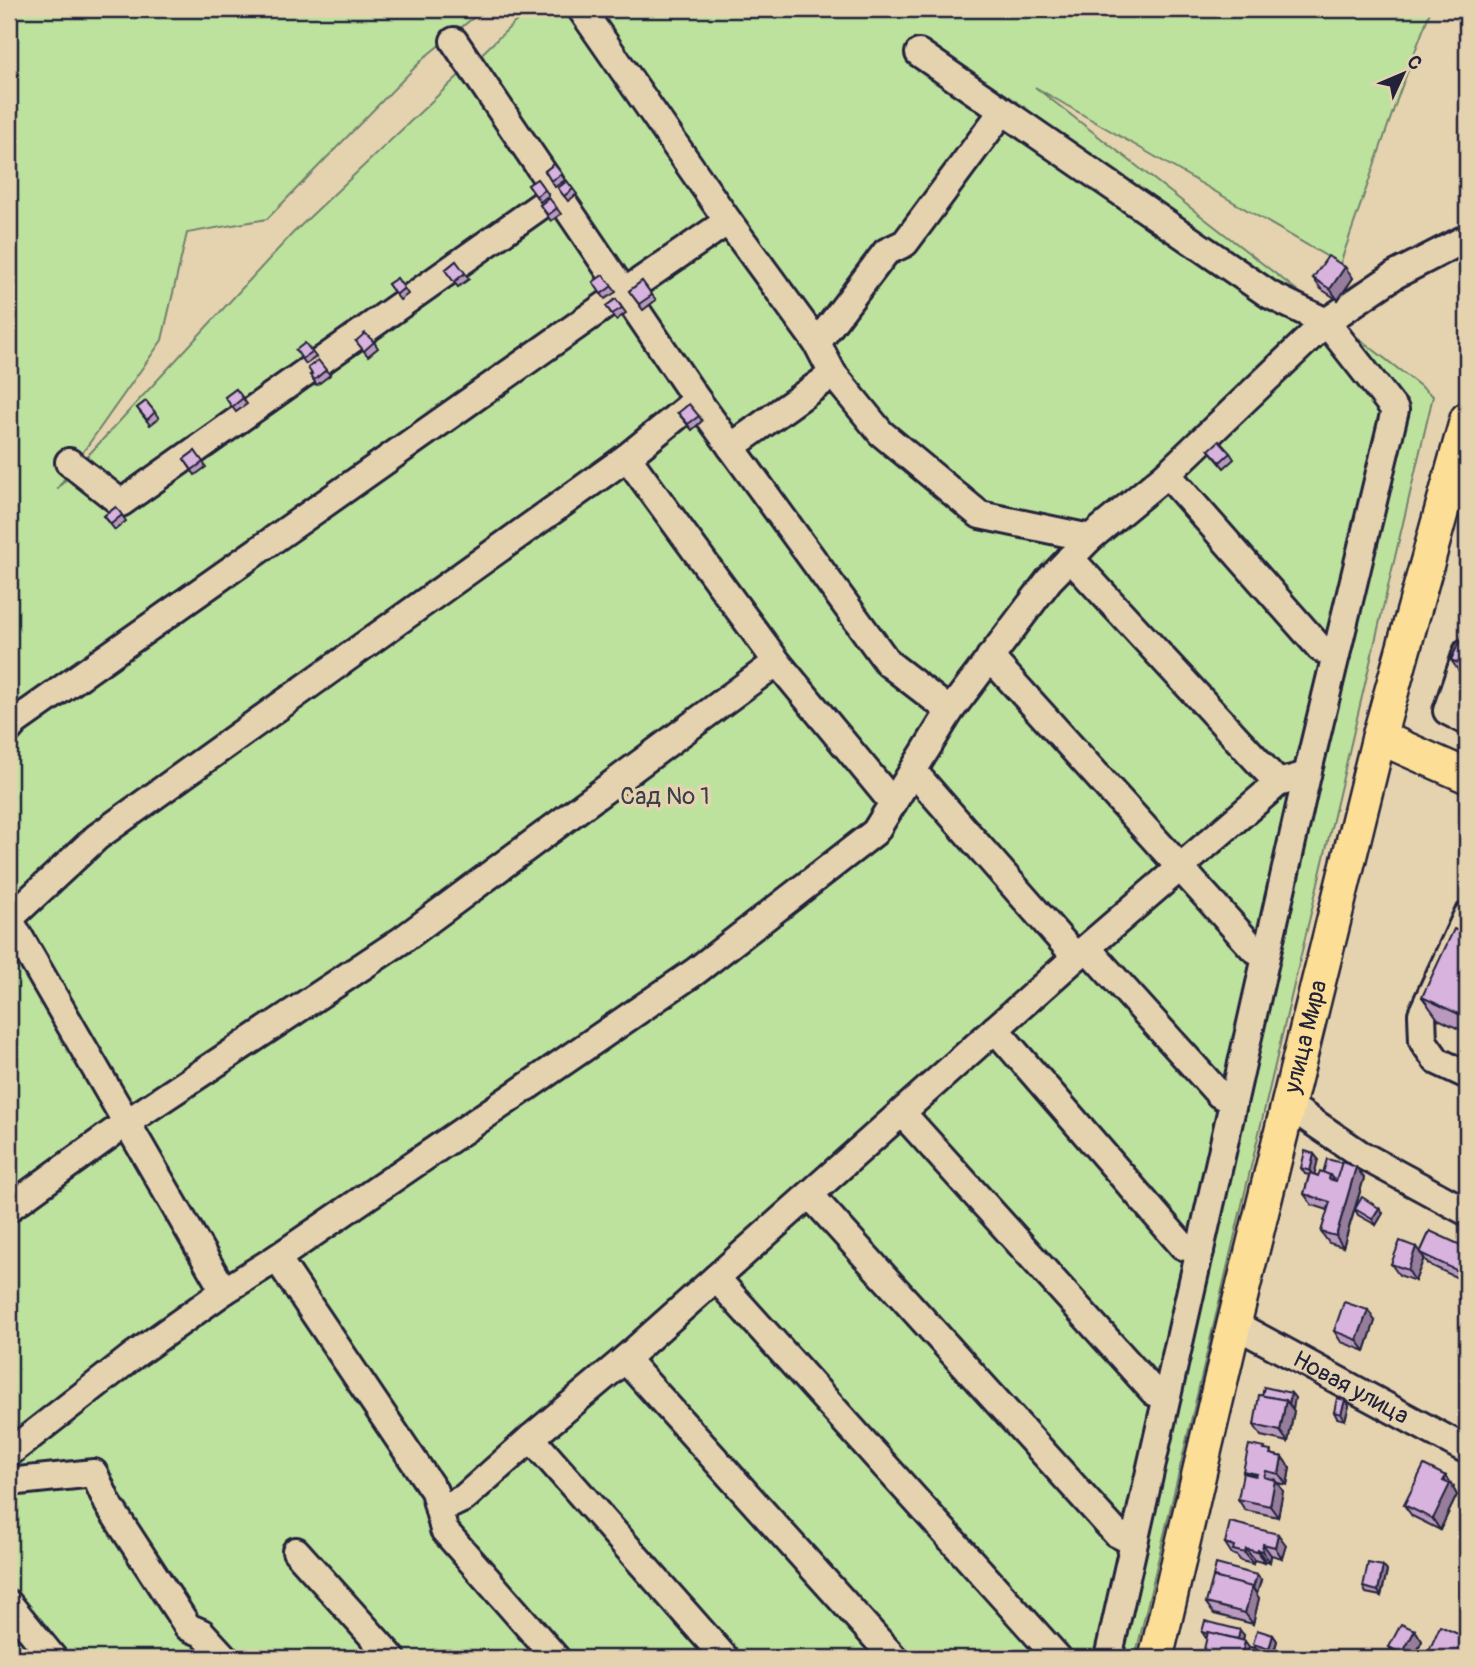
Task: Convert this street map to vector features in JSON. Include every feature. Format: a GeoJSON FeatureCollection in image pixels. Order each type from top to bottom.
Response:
{"type":"FeatureCollection","features":[{"type":"Feature","properties":{"kind":"main road","name":"улица Мира"},"geometry":{"type":"LineString","coordinates":[[1156,1658],[1234,1324],[1379,737],[1467,419]]}},
{"type":"Feature","properties":{"kind":"main road"},"geometry":{"type":"LineString","coordinates":[[1379,737],[1467,776]]}},
{"type":"Feature","properties":{"kind":"street"},"geometry":{"type":"LineString","coordinates":[[581,9],[728,221],[817,343],[833,374],[881,433],[980,515],[1090,538]]}},
{"type":"Feature","properties":{"kind":"street"},"geometry":{"type":"LineString","coordinates":[[454,41],[697,400],[888,663],[950,711]]}},
{"type":"Feature","properties":{"kind":"street"},"geometry":{"type":"LineString","coordinates":[[919,53],[1270,295],[1326,322],[1395,410],[1307,775],[1108,1658]]}},
{"type":"Feature","properties":{"kind":"street"},"geometry":{"type":"LineString","coordinates":[[817,343],[886,252],[905,243],[1002,112]]}},
{"type":"Feature","properties":{"kind":"street"},"geometry":{"type":"LineString","coordinates":[[69,462],[121,503],[557,194]]}},
{"type":"Feature","properties":{"kind":"street"},"geometry":{"type":"LineString","coordinates":[[9,729],[15,722],[728,221]]}},
{"type":"Feature","properties":{"kind":"street"},"geometry":{"type":"LineString","coordinates":[[9,1453],[132,1356],[224,1291],[277,1258],[696,971],[875,832],[950,711],[1049,580],[1070,558],[1167,474],[1326,322],[1395,275],[1467,238]]}},
{"type":"Feature","properties":{"kind":"street"},"geometry":{"type":"LineString","coordinates":[[731,447],[833,374]]}},
{"type":"Feature","properties":{"kind":"street"},"geometry":{"type":"LineString","coordinates":[[224,1291],[9,919],[97,837],[627,457],[697,400]]}},
{"type":"Feature","properties":{"kind":"street"},"geometry":{"type":"LineString","coordinates":[[627,457],[777,662],[893,803]]}},
{"type":"Feature","properties":{"kind":"street"},"geometry":{"type":"LineString","coordinates":[[1167,474],[1320,648],[1336,655]]}},
{"type":"Feature","properties":{"kind":"street"},"geometry":{"type":"LineString","coordinates":[[1070,558],[1278,783]]}},
{"type":"Feature","properties":{"kind":"street"},"geometry":{"type":"LineString","coordinates":[[1467,652],[1447,711],[1467,721]]}},
{"type":"Feature","properties":{"kind":"street"},"geometry":{"type":"LineString","coordinates":[[990,657],[1253,948],[1266,956]]}},
{"type":"Feature","properties":{"kind":"street"},"geometry":{"type":"LineString","coordinates":[[9,1208],[126,1122],[402,940],[777,662]]}},
{"type":"Feature","properties":{"kind":"street"},"geometry":{"type":"LineString","coordinates":[[913,771],[1081,952],[1219,1094],[1233,1102]]}},
{"type":"Feature","properties":{"kind":"street"},"geometry":{"type":"LineString","coordinates":[[439,1510],[464,1498],[625,1359],[1081,952],[1278,783],[1307,775]]}},
{"type":"Feature","properties":{"kind":"street"},"geometry":{"type":"LineString","coordinates":[[1467,916],[1422,1014],[1423,1041],[1437,1061],[1467,1075]]}},
{"type":"Feature","properties":{"kind":"street"},"geometry":{"type":"LineString","coordinates":[[995,1029],[1183,1246],[1200,1251]]}},
{"type":"Feature","properties":{"kind":"street"},"geometry":{"type":"LineString","coordinates":[[1289,1105],[1360,1154],[1467,1212]]}},
{"type":"Feature","properties":{"kind":"street"},"geometry":{"type":"LineString","coordinates":[[902,1112],[1154,1392],[1167,1396]]}},
{"type":"Feature","properties":{"kind":"street"},"geometry":{"type":"LineString","coordinates":[[810,1195],[1116,1533],[1134,1542]]}},
{"type":"Feature","properties":{"kind":"street"},"geometry":{"type":"LineString","coordinates":[[277,1258],[434,1491],[444,1530],[556,1658]]}},
{"type":"Feature","properties":{"kind":"street"},"geometry":{"type":"LineString","coordinates":[[716,1278],[1058,1658]]}},
{"type":"Feature","properties":{"kind":"street","name":"Новая улица"},"geometry":{"type":"LineString","coordinates":[[1234,1324],[1467,1450]]}},
{"type":"Feature","properties":{"kind":"street"},"geometry":{"type":"LineString","coordinates":[[625,1359],[894,1658]]}},
{"type":"Feature","properties":{"kind":"street"},"geometry":{"type":"LineString","coordinates":[[531,1438],[725,1658]]}},
{"type":"Feature","properties":{"kind":"street"},"geometry":{"type":"LineString","coordinates":[[9,1482],[94,1474],[108,1504],[188,1627],[201,1633],[225,1658]]}},
{"type":"Feature","properties":{"kind":"street"},"geometry":{"type":"LineString","coordinates":[[296,1551],[391,1658]]}},
{"type":"Feature","properties":{"kind":"street"},"geometry":{"type":"LineString","coordinates":[[9,1604],[53,1658]]}},
{"type":"Feature","properties":{"kind":"green space","name":"Сад № 1"},"geometry":{"type":"Polygon","coordinates":[[[9,9],[484,9],[426,56],[267,219],[187,233],[162,340],[57,489],[293,233],[529,9],[1431,9],[1340,264],[1035,87],[1433,396],[1135,1658],[9,1658],[9,9]]]}},
{"type":"Feature","properties":{"kind":"building"},"geometry":{"type":"Polygon","coordinates":[[[554,164],[562,174],[551,181],[545,171],[554,164]]]}},
{"type":"Feature","properties":{"kind":"building"},"geometry":{"type":"Polygon","coordinates":[[[537,179],[545,190],[536,196],[528,185],[537,179]]]}},
{"type":"Feature","properties":{"kind":"building"},"geometry":{"type":"Polygon","coordinates":[[[567,181],[573,189],[564,196],[558,188],[567,181]]]}},
{"type":"Feature","properties":{"kind":"building"},"geometry":{"type":"Polygon","coordinates":[[[549,198],[557,208],[548,215],[540,205],[549,198]]]}},
{"type":"Feature","properties":{"kind":"building"},"geometry":{"type":"Polygon","coordinates":[[[1328,256],[1345,267],[1330,289],[1313,278],[1328,256]]]}},
{"type":"Feature","properties":{"kind":"building"},"geometry":{"type":"Polygon","coordinates":[[[456,261],[465,273],[454,282],[445,270],[456,261]]]}},
{"type":"Feature","properties":{"kind":"building"},"geometry":{"type":"Polygon","coordinates":[[[603,275],[612,286],[601,294],[593,282],[603,275]]]}},
{"type":"Feature","properties":{"kind":"building"},"geometry":{"type":"Polygon","coordinates":[[[397,278],[404,288],[396,295],[388,284],[397,278]]]}},
{"type":"Feature","properties":{"kind":"building"},"geometry":{"type":"Polygon","coordinates":[[[642,281],[652,295],[639,304],[629,291],[642,281]]]}},
{"type":"Feature","properties":{"kind":"building"},"geometry":{"type":"Polygon","coordinates":[[[616,299],[622,308],[612,314],[606,306],[616,299]]]}},
{"type":"Feature","properties":{"kind":"building"},"geometry":{"type":"Polygon","coordinates":[[[365,333],[374,342],[364,351],[356,341],[365,333]]]}},
{"type":"Feature","properties":{"kind":"building"},"geometry":{"type":"Polygon","coordinates":[[[305,343],[312,352],[302,359],[296,350],[305,343]]]}},
{"type":"Feature","properties":{"kind":"building"},"geometry":{"type":"Polygon","coordinates":[[[318,360],[326,370],[314,380],[308,368],[318,360]]]}},
{"type":"Feature","properties":{"kind":"building"},"geometry":{"type":"Polygon","coordinates":[[[236,389],[243,398],[232,407],[225,397],[236,389]]]}},
{"type":"Feature","properties":{"kind":"building"},"geometry":{"type":"Polygon","coordinates":[[[146,401],[155,412],[147,420],[137,408],[146,401]]]}},
{"type":"Feature","properties":{"kind":"building"},"geometry":{"type":"Polygon","coordinates":[[[689,404],[699,416],[688,424],[678,413],[689,404]]]}},
{"type":"Feature","properties":{"kind":"building"},"geometry":{"type":"Polygon","coordinates":[[[1219,441],[1230,453],[1220,462],[1209,450],[1219,441]]]}},
{"type":"Feature","properties":{"kind":"building"},"geometry":{"type":"Polygon","coordinates":[[[195,451],[203,462],[192,470],[184,459],[195,451]]]}},
{"type":"Feature","properties":{"kind":"building"},"geometry":{"type":"Polygon","coordinates":[[[116,507],[122,515],[111,524],[104,516],[116,507]]]}},
{"type":"Feature","properties":{"kind":"building"},"geometry":{"type":"Polygon","coordinates":[[[1467,625],[1467,667],[1451,660],[1467,625]]]}},
{"type":"Feature","properties":{"kind":"building"},"geometry":{"type":"Polygon","coordinates":[[[1454,929],[1467,935],[1467,1018],[1422,997],[1454,929]]]}},
{"type":"Feature","properties":{"kind":"building"},"geometry":{"type":"Polygon","coordinates":[[[1305,1151],[1314,1154],[1310,1171],[1301,1168],[1305,1151]]]}},
{"type":"Feature","properties":{"kind":"building"},"geometry":{"type":"Polygon","coordinates":[[[1327,1159],[1342,1163],[1337,1180],[1323,1173],[1327,1159]]]}},
{"type":"Feature","properties":{"kind":"building"},"geometry":{"type":"Polygon","coordinates":[[[1342,1162],[1356,1167],[1336,1236],[1321,1232],[1330,1202],[1304,1194],[1310,1173],[1318,1176],[1320,1171],[1336,1181],[1342,1162]]]}},
{"type":"Feature","properties":{"kind":"building"},"geometry":{"type":"Polygon","coordinates":[[[1362,1197],[1379,1208],[1372,1219],[1355,1209],[1362,1197]]]}},
{"type":"Feature","properties":{"kind":"building"},"geometry":{"type":"Polygon","coordinates":[[[1430,1231],[1467,1248],[1458,1271],[1420,1253],[1430,1231]]]}},
{"type":"Feature","properties":{"kind":"building"},"geometry":{"type":"Polygon","coordinates":[[[1400,1241],[1416,1247],[1408,1270],[1391,1264],[1400,1241]]]}},
{"type":"Feature","properties":{"kind":"building"},"geometry":{"type":"Polygon","coordinates":[[[1344,1302],[1368,1310],[1357,1340],[1334,1331],[1344,1302]]]}},
{"type":"Feature","properties":{"kind":"building"},"geometry":{"type":"Polygon","coordinates":[[[1264,1387],[1291,1393],[1289,1404],[1286,1400],[1262,1396],[1264,1387]]]}},
{"type":"Feature","properties":{"kind":"building"},"geometry":{"type":"Polygon","coordinates":[[[1259,1395],[1286,1400],[1280,1431],[1254,1425],[1259,1395]]]}},
{"type":"Feature","properties":{"kind":"building"},"geometry":{"type":"Polygon","coordinates":[[[1337,1398],[1345,1400],[1341,1414],[1334,1412],[1337,1398]]]}},
{"type":"Feature","properties":{"kind":"building"},"geometry":{"type":"Polygon","coordinates":[[[1249,1445],[1265,1448],[1264,1450],[1271,1451],[1270,1454],[1282,1457],[1279,1474],[1266,1471],[1264,1477],[1275,1480],[1270,1506],[1238,1499],[1243,1473],[1257,1474],[1243,1471],[1249,1445]]]}},
{"type":"Feature","properties":{"kind":"building"},"geometry":{"type":"Polygon","coordinates":[[[1424,1465],[1446,1476],[1443,1481],[1450,1484],[1433,1519],[1404,1505],[1424,1465]]]}},
{"type":"Feature","properties":{"kind":"building"},"geometry":{"type":"Polygon","coordinates":[[[1230,1522],[1278,1534],[1275,1547],[1263,1544],[1262,1551],[1246,1549],[1245,1553],[1233,1550],[1234,1546],[1225,1543],[1230,1522]]]}},
{"type":"Feature","properties":{"kind":"building"},"geometry":{"type":"Polygon","coordinates":[[[1368,1563],[1383,1566],[1378,1591],[1363,1587],[1368,1563]]]}},
{"type":"Feature","properties":{"kind":"building"},"geometry":{"type":"Polygon","coordinates":[[[1216,1564],[1257,1575],[1253,1588],[1213,1577],[1216,1564]]]}},
{"type":"Feature","properties":{"kind":"building"},"geometry":{"type":"Polygon","coordinates":[[[1213,1577],[1252,1587],[1245,1613],[1206,1603],[1213,1577]]]}},
{"type":"Feature","properties":{"kind":"building"},"geometry":{"type":"Polygon","coordinates":[[[1205,1621],[1240,1630],[1238,1639],[1202,1632],[1205,1621]]]}},
{"type":"Feature","properties":{"kind":"building"},"geometry":{"type":"Polygon","coordinates":[[[1401,1624],[1415,1630],[1402,1654],[1389,1647],[1401,1624]]]}},
{"type":"Feature","properties":{"kind":"building"},"geometry":{"type":"Polygon","coordinates":[[[1440,1626],[1467,1638],[1467,1647],[1462,1658],[1438,1658],[1428,1653],[1440,1626]]]}},
{"type":"Feature","properties":{"kind":"building"},"geometry":{"type":"Polygon","coordinates":[[[1257,1630],[1273,1635],[1269,1649],[1253,1644],[1257,1630]]]}},
{"type":"Feature","properties":{"kind":"building"},"geometry":{"type":"Polygon","coordinates":[[[1208,1632],[1245,1641],[1241,1658],[1202,1658],[1208,1632]]]}},
{"type":"Feature","properties":{"kind":"building"},"geometry":{"type":"Polygon","coordinates":[[[1249,1647],[1291,1657],[1291,1658],[1246,1658],[1249,1647]]]}}]}
